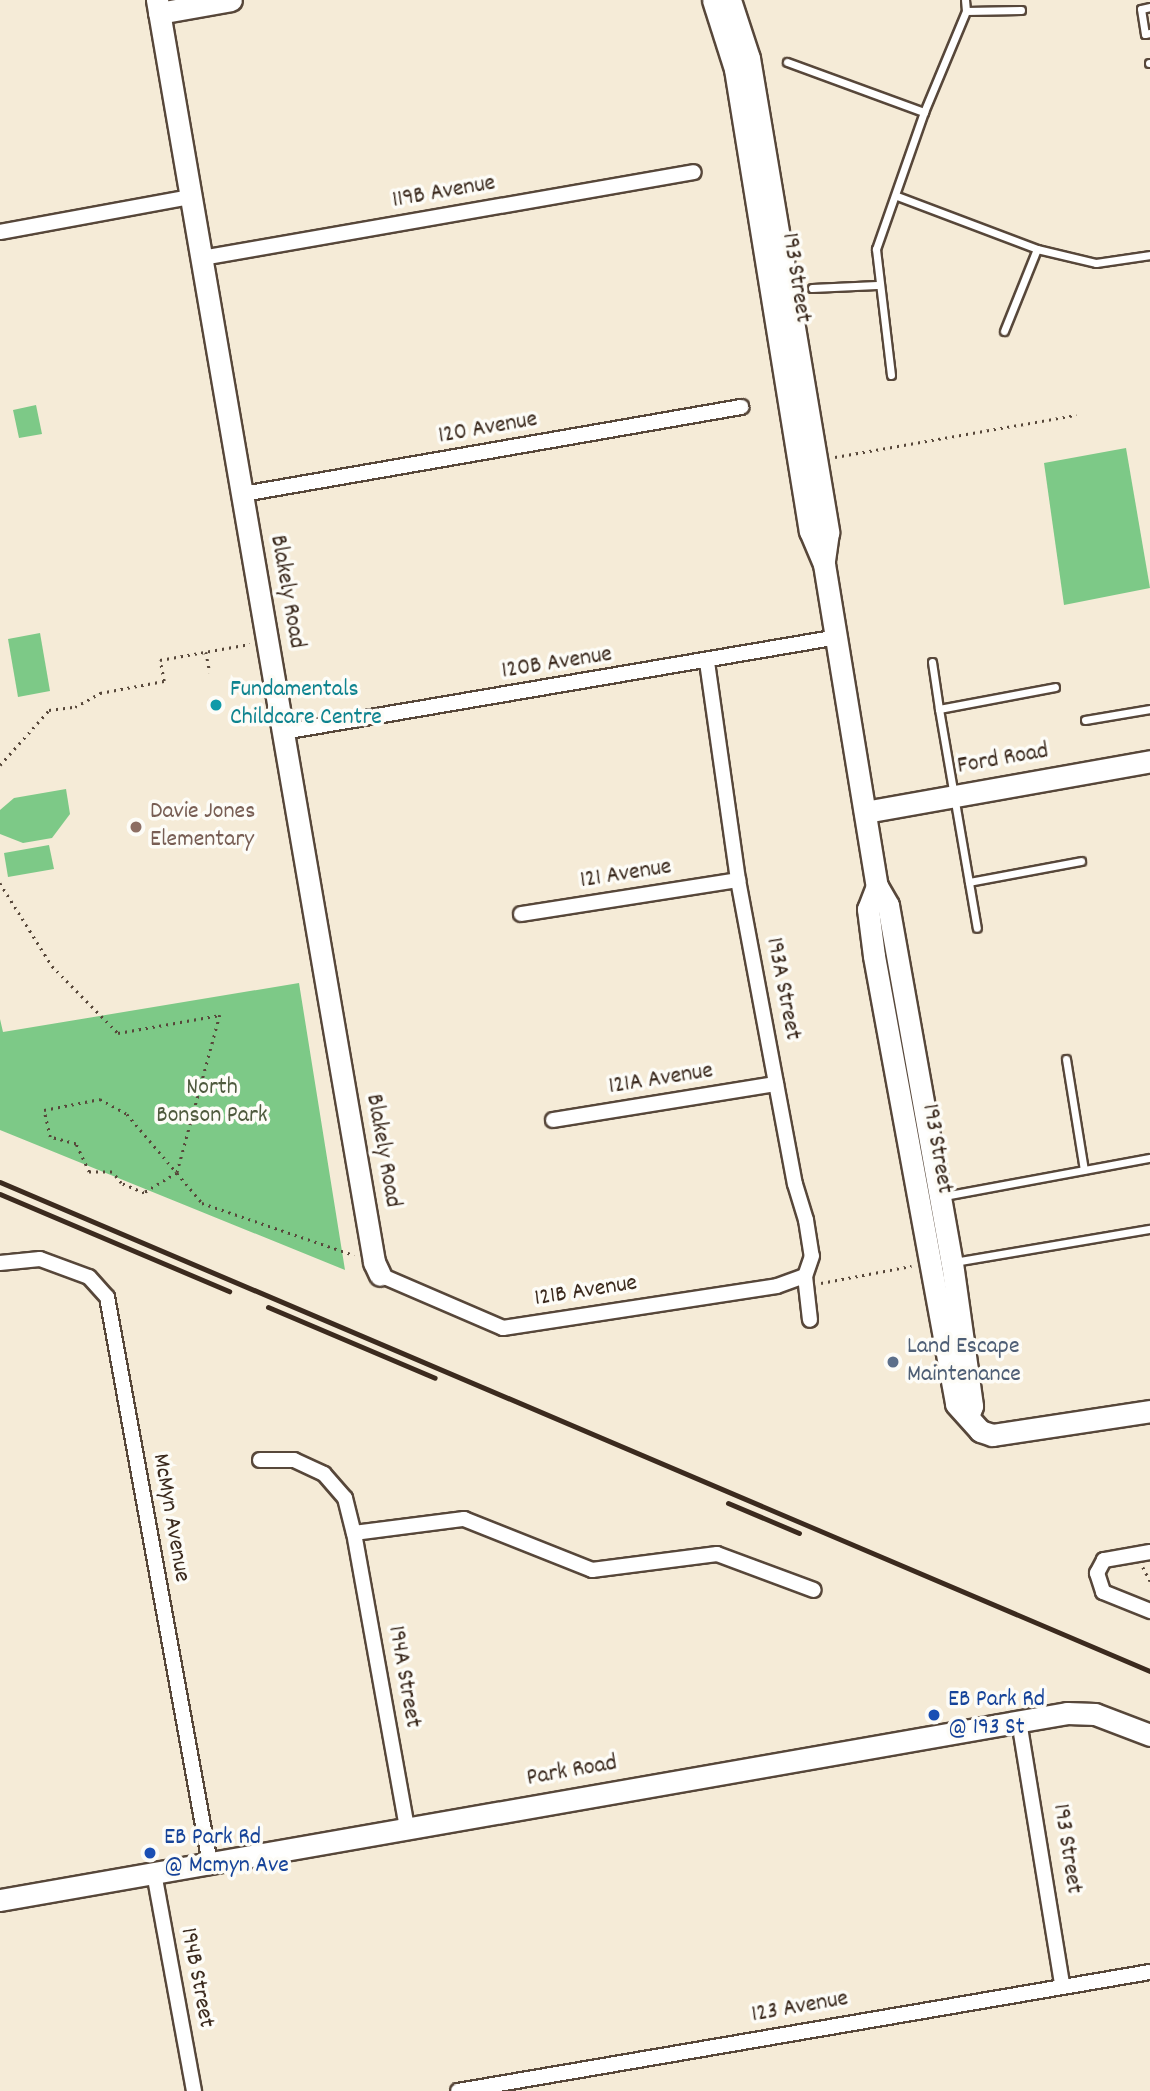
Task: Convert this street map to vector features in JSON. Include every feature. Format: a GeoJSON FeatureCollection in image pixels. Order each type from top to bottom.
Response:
{"type":"FeatureCollection","features":[{"type":"Feature","properties":{"kind":"street"},"geometry":{"type":"LineString","coordinates":[[158,6],[231,0]]}},
{"type":"Feature","properties":{"kind":"street","name":"193 Street"},"geometry":{"type":"LineString","coordinates":[[713,0],[735,69],[810,531],[824,564],[877,886],[888,905],[952,1263],[974,1424]]}},
{"type":"Feature","properties":{"kind":"street","name":"193 Street"},"geometry":{"type":"LineString","coordinates":[[730,0],[749,58],[817,461],[828,532],[824,564]]}},
{"type":"Feature","properties":{"kind":"street","name":"Blakely Road"},"geometry":{"type":"LineString","coordinates":[[158,6],[377,1269]]}},
{"type":"Feature","properties":{"kind":"street","name":"119B Avenue"},"geometry":{"type":"LineString","coordinates":[[202,258],[694,172]]}},
{"type":"Feature","properties":{"kind":"street"},"geometry":{"type":"LineString","coordinates":[[0,232],[191,197]]}},
{"type":"Feature","properties":{"kind":"street","name":"120 Avenue"},"geometry":{"type":"LineString","coordinates":[[243,494],[741,407]]}},
{"type":"Feature","properties":{"kind":"street","name":"120B Avenue"},"geometry":{"type":"LineString","coordinates":[[283,732],[707,662],[838,637]]}},
{"type":"Feature","properties":{"kind":"street","name":"193A Street"},"geometry":{"type":"LineString","coordinates":[[707,662],[738,880],[776,1084],[812,1256],[806,1281],[810,1320]]}},
{"type":"Feature","properties":{"kind":"street","name":"Ford Road"},"geometry":{"type":"LineString","coordinates":[[865,812],[1150,761]]}},
{"type":"Feature","properties":{"kind":"street","name":"121 Avenue"},"geometry":{"type":"LineString","coordinates":[[521,914],[738,880]]}},
{"type":"Feature","properties":{"kind":"street","name":"193 Street"},"geometry":{"type":"LineString","coordinates":[[877,886],[868,909],[874,956],[956,1404],[974,1424]]}},
{"type":"Feature","properties":{"kind":"street","name":"121A Avenue"},"geometry":{"type":"LineString","coordinates":[[553,1120],[776,1084]]}},
{"type":"Feature","properties":{"kind":"street","name":"McMyn Avenue"},"geometry":{"type":"LineString","coordinates":[[0,1263],[40,1259],[89,1277],[107,1297],[210,1864]]}},
{"type":"Feature","properties":{"kind":"street","name":"121B Avenue"},"geometry":{"type":"LineString","coordinates":[[377,1269],[503,1328],[806,1281]]}},
{"type":"Feature","properties":{"kind":"street"},"geometry":{"type":"LineString","coordinates":[[974,1424],[1008,1434],[1150,1411]]}},
{"type":"Feature","properties":{"kind":"street","name":"194A Street"},"geometry":{"type":"LineString","coordinates":[[260,1460],[294,1460],[324,1474],[341,1491],[354,1533],[407,1828]]}},
{"type":"Feature","properties":{"kind":"street"},"geometry":{"type":"LineString","coordinates":[[354,1533],[464,1518],[592,1570],[717,1554],[814,1590]]}},
{"type":"Feature","properties":{"kind":"street"},"geometry":{"type":"LineString","coordinates":[[1150,1552],[1104,1559],[1097,1573],[1103,1592],[1150,1611]]}},
{"type":"Feature","properties":{"kind":"street","name":"Park Road"},"geometry":{"type":"LineString","coordinates":[[0,1900],[1019,1721],[1085,1713],[1150,1735]]}},
{"type":"Feature","properties":{"kind":"street","name":"193 Street"},"geometry":{"type":"LineString","coordinates":[[1019,1721],[1062,1985]]}},
{"type":"Feature","properties":{"kind":"street","name":"194B Street"},"geometry":{"type":"LineString","coordinates":[[154,1873],[194,2091]]}},
{"type":"Feature","properties":{"kind":"street","name":"123 Avenue"},"geometry":{"type":"LineString","coordinates":[[458,2091],[1062,1985],[1150,1972]]}},
{"type":"Feature","properties":{"kind":"lane"},"geometry":{"type":"LineString","coordinates":[[891,375],[877,285],[876,249],[897,196],[924,112],[966,11],[964,0]]}},
{"type":"Feature","properties":{"kind":"lane"},"geometry":{"type":"LineString","coordinates":[[1150,7],[1141,9],[1145,34],[1150,33]]}},
{"type":"Feature","properties":{"kind":"lane"},"geometry":{"type":"LineString","coordinates":[[966,11],[1021,10]]}},
{"type":"Feature","properties":{"kind":"lane"},"geometry":{"type":"LineString","coordinates":[[787,62],[924,112]]}},
{"type":"Feature","properties":{"kind":"lane"},"geometry":{"type":"LineString","coordinates":[[897,196],[1037,249],[1096,263],[1150,255]]}},
{"type":"Feature","properties":{"kind":"lane"},"geometry":{"type":"LineString","coordinates":[[1004,331],[1037,249]]}},
{"type":"Feature","properties":{"kind":"lane"},"geometry":{"type":"LineString","coordinates":[[812,288],[877,285]]}},
{"type":"Feature","properties":{"kind":"lane"},"geometry":{"type":"LineString","coordinates":[[932,662],[977,928]]}},
{"type":"Feature","properties":{"kind":"lane"},"geometry":{"type":"LineString","coordinates":[[939,709],[1055,687]]}},
{"type":"Feature","properties":{"kind":"lane"},"geometry":{"type":"LineString","coordinates":[[1086,720],[1150,709]]}},
{"type":"Feature","properties":{"kind":"lane"},"geometry":{"type":"LineString","coordinates":[[969,882],[1081,860]]}},
{"type":"Feature","properties":{"kind":"lane"},"geometry":{"type":"LineString","coordinates":[[1066,1059],[1084,1170]]}},
{"type":"Feature","properties":{"kind":"lane"},"geometry":{"type":"LineString","coordinates":[[940,1197],[1150,1158]]}},
{"type":"Feature","properties":{"kind":"lane"},"geometry":{"type":"LineString","coordinates":[[952,1263],[1150,1229]]}},
{"type":"Feature","properties":{"kind":"path"},"geometry":{"type":"LineString","coordinates":[[817,461],[1076,415]]}},
{"type":"Feature","properties":{"kind":"path"},"geometry":{"type":"LineString","coordinates":[[0,765],[49,709],[75,707],[100,693],[164,681],[160,660],[268,641]]}},
{"type":"Feature","properties":{"kind":"path"},"geometry":{"type":"LineString","coordinates":[[206,652],[210,673]]}},
{"type":"Feature","properties":{"kind":"path"},"geometry":{"type":"LineString","coordinates":[[0,883],[52,967],[118,1033],[220,1015],[177,1173],[144,1193],[121,1183],[112,1172],[89,1172],[76,1144],[50,1137],[44,1110],[100,1099],[127,1114],[177,1173],[202,1203],[377,1269]]}},
{"type":"Feature","properties":{"kind":"path"},"geometry":{"type":"LineString","coordinates":[[806,1281],[930,1263]]}},
{"type":"Feature","properties":{"kind":"green space"},"geometry":{"type":"Polygon","coordinates":[[[36,405],[42,434],[19,438],[13,410],[36,405]]]}},
{"type":"Feature","properties":{"kind":"green space"},"geometry":{"type":"Polygon","coordinates":[[[1126,448],[1150,588],[1064,605],[1044,463],[1126,448]]]}},
{"type":"Feature","properties":{"kind":"green space"},"geometry":{"type":"Polygon","coordinates":[[[40,633],[50,691],[18,697],[8,639],[40,633]]]}},
{"type":"Feature","properties":{"kind":"green space"},"geometry":{"type":"Polygon","coordinates":[[[66,789],[70,814],[52,838],[23,843],[0,834],[0,810],[14,798],[66,789]]]}},
{"type":"Feature","properties":{"kind":"green space"},"geometry":{"type":"Polygon","coordinates":[[[49,845],[54,869],[8,877],[4,853],[49,845]]]}},
{"type":"Feature","properties":{"kind":"green space","name":"North Bonson Park"},"geometry":{"type":"Polygon","coordinates":[[[299,983],[345,1270],[0,1130],[0,1019],[3,1032],[299,983]]]}},
{"type":"Feature","properties":{"kind":"railway"},"geometry":{"type":"LineString","coordinates":[[0,1182],[1150,1671]]}},
{"type":"Feature","properties":{"kind":"railway"},"geometry":{"type":"LineString","coordinates":[[0,1194],[229,1291]]}},
{"type":"Feature","properties":{"kind":"railway"},"geometry":{"type":"LineString","coordinates":[[268,1307],[435,1378]]}},
{"type":"Feature","properties":{"kind":"railway"},"geometry":{"type":"LineString","coordinates":[[728,1503],[799,1533]]}},
{"type":"Feature","properties":{"kind":"place","name":"Fundamentals Childcare Centre"},"geometry":{"type":"Point","coordinates":[216,705]}},
{"type":"Feature","properties":{"kind":"place","name":"Davie Jones Elementary"},"geometry":{"type":"Point","coordinates":[136,827]}},
{"type":"Feature","properties":{"kind":"place","name":"Land Escape Maintenance"},"geometry":{"type":"Point","coordinates":[893,1362]}},
{"type":"Feature","properties":{"kind":"place","name":"EB Park Rd @ 193 St"},"geometry":{"type":"Point","coordinates":[934,1715]}},
{"type":"Feature","properties":{"kind":"place","name":"EB Park Rd @ Mcmyn Ave"},"geometry":{"type":"Point","coordinates":[150,1853]}}]}
